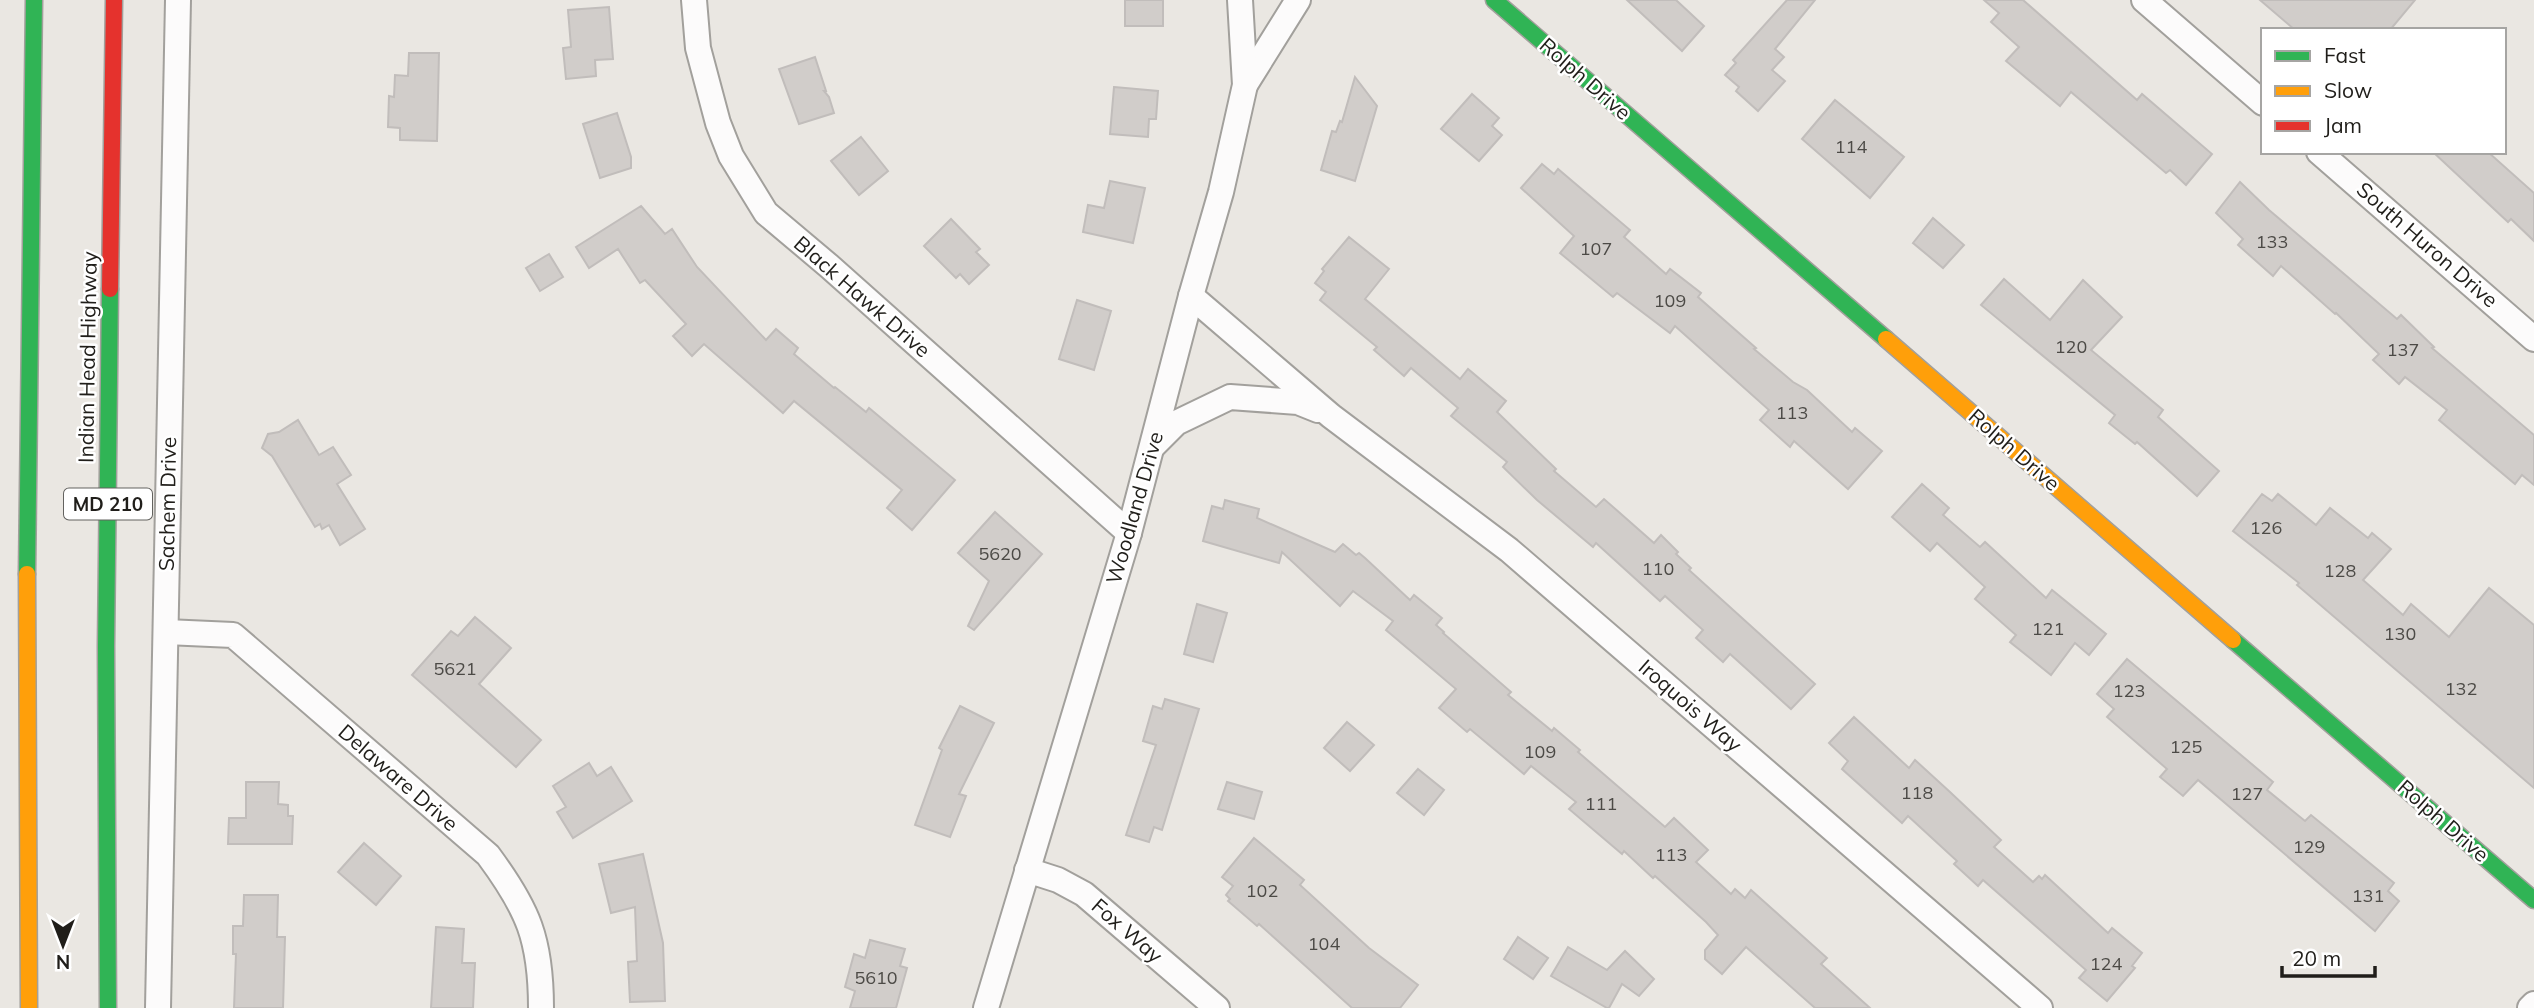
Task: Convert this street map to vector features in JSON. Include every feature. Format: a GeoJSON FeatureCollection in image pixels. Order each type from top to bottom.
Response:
{"type":"FeatureCollection","features":[{"type":"Feature","properties":{"kind":"main road"},"geometry":{"type":"LineString","coordinates":[[28,0],[34,58]]}},
{"type":"Feature","properties":{"kind":"main road"},"geometry":{"type":"LineString","coordinates":[[29,1008],[26,646],[34,0]]}},
{"type":"Feature","properties":{"kind":"main road","name":"Indian Head Highway"},"geometry":{"type":"LineString","coordinates":[[108,1008],[106,646],[114,0]]}},
{"type":"Feature","properties":{"kind":"main road","name":"Rolph Drive"},"geometry":{"type":"LineString","coordinates":[[1494,0],[2534,900]]}},
{"type":"Feature","properties":{"kind":"street","name":"Sachem Drive"},"geometry":{"type":"LineString","coordinates":[[158,1008],[178,0]]}},
{"type":"Feature","properties":{"kind":"street","name":"Black Hawk Drive"},"geometry":{"type":"LineString","coordinates":[[694,0],[698,48],[718,123],[731,156],[766,213],[1129,533]]}},
{"type":"Feature","properties":{"kind":"street","name":"Woodland Drive"},"geometry":{"type":"LineString","coordinates":[[986,1008],[1129,533],[1221,192],[1245,85],[1240,0]]}},
{"type":"Feature","properties":{"kind":"street"},"geometry":{"type":"LineString","coordinates":[[1245,85],[1298,0]]}},
{"type":"Feature","properties":{"kind":"street"},"geometry":{"type":"LineString","coordinates":[[2144,0],[2261,101]]}},
{"type":"Feature","properties":{"kind":"street","name":"South Huron Drive"},"geometry":{"type":"LineString","coordinates":[[2321,154],[2534,339]]}},
{"type":"Feature","properties":{"kind":"street","name":"Iroquois Way"},"geometry":{"type":"LineString","coordinates":[[1191,296],[1331,416],[1509,550],[2040,1008]]}},
{"type":"Feature","properties":{"kind":"street","name":"Iroquois Way"},"geometry":{"type":"LineString","coordinates":[[1153,446],[1176,423],[1230,397],[1298,402],[1331,416]]}},
{"type":"Feature","properties":{"kind":"street","name":"Delaware Drive"},"geometry":{"type":"LineString","coordinates":[[166,632],[233,635],[488,855],[512,887],[536,939],[541,1008]]}},
{"type":"Feature","properties":{"kind":"street","name":"Fox Way"},"geometry":{"type":"LineString","coordinates":[[1027,870],[1058,880],[1084,894],[1217,1008]]}},
{"type":"Feature","properties":{"kind":"street"},"geometry":{"type":"LineString","coordinates":[[2530,1008],[2534,1004]]}},
{"type":"Feature","properties":{"kind":"building"},"geometry":{"type":"Polygon","coordinates":[[[1125,0],[1163,0],[1163,26],[1125,26],[1125,0]]]}},
{"type":"Feature","properties":{"kind":"building"},"geometry":{"type":"Polygon","coordinates":[[[1627,0],[1676,0],[1704,26],[1682,51],[1627,0]]]}},
{"type":"Feature","properties":{"kind":"building"},"geometry":{"type":"Polygon","coordinates":[[[1787,0],[1815,0],[1775,49],[1784,57],[1772,70],[1785,81],[1758,111],[1736,91],[1739,87],[1725,75],[1736,63],[1733,60],[1787,0]]]}},
{"type":"Feature","properties":{"kind":"building"},"geometry":{"type":"Polygon","coordinates":[[[1984,0],[2023,0],[2137,100],[2142,94],[2212,154],[2186,185],[2170,170],[2166,173],[2071,92],[2060,106],[2006,61],[2019,47],[1991,22],[1999,13],[1984,0]]]}},
{"type":"Feature","properties":{"kind":"building"},"geometry":{"type":"Polygon","coordinates":[[[2260,0],[2415,0],[2392,28],[2293,28],[2260,0]]]}},
{"type":"Feature","properties":{"kind":"building"},"geometry":{"type":"Polygon","coordinates":[[[609,7],[613,59],[595,60],[596,76],[566,79],[563,48],[571,47],[568,10],[609,7]]]}},
{"type":"Feature","properties":{"kind":"building"},"geometry":{"type":"Polygon","coordinates":[[[409,53],[439,53],[437,141],[400,140],[400,128],[388,127],[389,96],[394,97],[395,75],[408,76],[409,53]]]}},
{"type":"Feature","properties":{"kind":"building"},"geometry":{"type":"Polygon","coordinates":[[[815,57],[824,91],[834,113],[799,124],[779,69],[815,57]]]}},
{"type":"Feature","properties":{"kind":"building"},"geometry":{"type":"Polygon","coordinates":[[[1355,77],[1377,106],[1355,181],[1321,170],[1332,131],[1336,132],[1340,121],[1342,122],[1355,77]]]}},
{"type":"Feature","properties":{"kind":"building"},"geometry":{"type":"Polygon","coordinates":[[[1114,87],[1158,91],[1156,119],[1149,119],[1148,137],[1110,134],[1114,87]]]}},
{"type":"Feature","properties":{"kind":"building"},"geometry":{"type":"Polygon","coordinates":[[[1472,94],[1499,118],[1492,126],[1502,135],[1479,161],[1441,129],[1472,94]]]}},
{"type":"Feature","properties":{"kind":"building"},"geometry":{"type":"Polygon","coordinates":[[[1835,100],[1904,157],[1870,198],[1802,139],[1835,100]]]}},
{"type":"Feature","properties":{"kind":"building"},"geometry":{"type":"Polygon","coordinates":[[[617,113],[631,157],[631,168],[600,178],[583,124],[617,113]]]}},
{"type":"Feature","properties":{"kind":"building"},"geometry":{"type":"Polygon","coordinates":[[[861,137],[888,171],[859,195],[831,161],[861,137]]]}},
{"type":"Feature","properties":{"kind":"building"},"geometry":{"type":"Polygon","coordinates":[[[2435,154],[2490,154],[2534,193],[2534,241],[2511,219],[2508,222],[2435,154]]]}},
{"type":"Feature","properties":{"kind":"building"},"geometry":{"type":"Polygon","coordinates":[[[1542,164],[1554,174],[1558,169],[1630,230],[1624,237],[1666,274],[1670,269],[1701,293],[1698,297],[1756,348],[1754,349],[1793,382],[1807,390],[1852,432],[1855,428],[1882,451],[1848,489],[1794,441],[1790,447],[1760,420],[1769,410],[1675,326],[1670,333],[1617,293],[1613,297],[1560,253],[1574,236],[1521,188],[1542,164]]]}},
{"type":"Feature","properties":{"kind":"building"},"geometry":{"type":"Polygon","coordinates":[[[1110,181],[1145,188],[1133,243],[1083,232],[1088,205],[1104,208],[1110,181]]]}},
{"type":"Feature","properties":{"kind":"building"},"geometry":{"type":"Polygon","coordinates":[[[2240,182],[2397,319],[2401,315],[2434,347],[2432,348],[2534,435],[2534,485],[2522,475],[2515,484],[2439,420],[2447,410],[2405,377],[2399,384],[2373,360],[2379,354],[2336,313],[2281,266],[2273,276],[2238,245],[2243,239],[2216,213],[2240,182]]]}},
{"type":"Feature","properties":{"kind":"building"},"geometry":{"type":"Polygon","coordinates":[[[641,206],[665,234],[672,229],[697,267],[766,340],[776,329],[798,348],[794,354],[834,388],[866,412],[869,408],[955,480],[912,530],[887,508],[902,490],[794,401],[783,413],[704,344],[692,356],[673,336],[686,324],[645,280],[640,283],[618,249],[589,268],[576,247],[641,206]]]}},
{"type":"Feature","properties":{"kind":"building"},"geometry":{"type":"Polygon","coordinates":[[[1933,218],[1964,245],[1943,268],[1913,243],[1933,218]]]}},
{"type":"Feature","properties":{"kind":"building"},"geometry":{"type":"Polygon","coordinates":[[[951,219],[980,249],[976,252],[989,265],[969,284],[960,274],[956,278],[924,246],[951,219]]]}},
{"type":"Feature","properties":{"kind":"building"},"geometry":{"type":"Polygon","coordinates":[[[1349,237],[1389,269],[1365,299],[1460,379],[1468,369],[1506,401],[1497,412],[1556,469],[1554,471],[1596,507],[1604,499],[1654,543],[1661,535],[1691,568],[1689,570],[1815,684],[1791,709],[1730,654],[1723,662],[1696,638],[1703,630],[1665,596],[1660,601],[1596,543],[1593,547],[1537,500],[1503,467],[1507,462],[1451,416],[1458,408],[1411,368],[1404,376],[1374,350],[1377,347],[1320,300],[1326,292],[1315,283],[1324,271],[1322,269],[1349,237]]]}},
{"type":"Feature","properties":{"kind":"building"},"geometry":{"type":"Polygon","coordinates":[[[549,254],[563,277],[540,291],[526,268],[549,254]]]}},
{"type":"Feature","properties":{"kind":"building"},"geometry":{"type":"Polygon","coordinates":[[[2004,279],[2050,320],[2083,280],[2122,317],[2091,350],[2163,410],[2158,417],[2219,471],[2197,496],[2137,442],[2135,444],[2109,423],[2115,415],[1981,305],[2004,279]]]}},
{"type":"Feature","properties":{"kind":"building"},"geometry":{"type":"Polygon","coordinates":[[[1077,300],[1111,311],[1094,370],[1059,359],[1077,300]]]}},
{"type":"Feature","properties":{"kind":"building"},"geometry":{"type":"Polygon","coordinates":[[[298,420],[319,455],[333,447],[351,475],[337,484],[365,529],[340,545],[329,525],[322,529],[320,524],[315,527],[272,456],[262,448],[268,434],[279,432],[298,420]]]}},
{"type":"Feature","properties":{"kind":"building"},"geometry":{"type":"Polygon","coordinates":[[[1922,484],[1949,508],[1943,515],[1980,547],[1985,542],[2046,598],[2052,590],[2106,634],[2089,655],[2075,643],[2051,675],[2010,642],[2016,635],[1975,599],[1985,587],[1937,543],[1930,551],[1892,517],[1922,484]]]}},
{"type":"Feature","properties":{"kind":"building"},"geometry":{"type":"Polygon","coordinates":[[[2262,494],[2272,501],[2278,494],[2316,525],[2330,508],[2368,538],[2372,533],[2391,549],[2363,580],[2403,615],[2411,604],[2449,637],[2489,588],[2534,625],[2534,788],[2297,585],[2299,583],[2233,531],[2262,494]]]}},
{"type":"Feature","properties":{"kind":"building"},"geometry":{"type":"Polygon","coordinates":[[[1225,500],[1259,509],[1257,518],[1335,552],[1343,544],[1356,555],[1359,553],[1365,558],[1410,600],[1414,595],[1442,618],[1436,625],[1443,633],[1511,692],[1508,695],[1552,731],[1554,728],[1665,827],[1674,818],[1708,850],[1696,862],[1731,894],[1735,889],[1745,898],[1751,890],[1827,958],[1821,964],[1870,1008],[1815,1008],[1746,947],[1722,974],[1705,959],[1705,950],[1718,935],[1706,922],[1655,876],[1653,878],[1624,851],[1622,854],[1569,809],[1576,802],[1531,766],[1524,774],[1470,729],[1467,732],[1439,708],[1456,689],[1386,630],[1393,621],[1353,591],[1340,606],[1282,552],[1279,563],[1203,541],[1212,506],[1223,509],[1225,500]]]}},
{"type":"Feature","properties":{"kind":"building"},"geometry":{"type":"Polygon","coordinates":[[[995,512],[1042,554],[974,630],[968,626],[989,581],[958,553],[995,512]]]}},
{"type":"Feature","properties":{"kind":"building"},"geometry":{"type":"Polygon","coordinates":[[[1197,604],[1227,613],[1213,662],[1184,654],[1197,604]]]}},
{"type":"Feature","properties":{"kind":"building"},"geometry":{"type":"Polygon","coordinates":[[[475,617],[511,648],[479,684],[541,740],[516,767],[412,675],[451,631],[458,636],[475,617]]]}},
{"type":"Feature","properties":{"kind":"building"},"geometry":{"type":"Polygon","coordinates":[[[2127,659],[2273,782],[2267,790],[2305,821],[2311,815],[2394,883],[2388,891],[2399,901],[2375,931],[2198,780],[2183,796],[2160,777],[2167,769],[2107,717],[2114,709],[2097,694],[2127,659]]]}},
{"type":"Feature","properties":{"kind":"building"},"geometry":{"type":"Polygon","coordinates":[[[1165,699],[1199,709],[1162,830],[1154,827],[1149,842],[1126,835],[1156,745],[1143,741],[1153,706],[1162,709],[1165,699]]]}},
{"type":"Feature","properties":{"kind":"building"},"geometry":{"type":"Polygon","coordinates":[[[960,706],[994,723],[959,794],[966,796],[950,837],[915,825],[942,750],[939,748],[960,706]]]}},
{"type":"Feature","properties":{"kind":"building"},"geometry":{"type":"Polygon","coordinates":[[[1854,717],[1909,768],[1915,760],[1950,792],[2001,840],[1994,847],[2033,882],[2039,876],[2042,879],[2045,875],[2108,933],[2112,928],[2142,953],[2132,966],[2135,968],[2107,1001],[2079,978],[2086,970],[1983,880],[1978,886],[1954,864],[1957,861],[1908,816],[1902,823],[1842,769],[1848,761],[1829,743],[1854,717]]]}},
{"type":"Feature","properties":{"kind":"building"},"geometry":{"type":"Polygon","coordinates":[[[1347,722],[1374,745],[1350,771],[1324,748],[1347,722]]]}},
{"type":"Feature","properties":{"kind":"building"},"geometry":{"type":"Polygon","coordinates":[[[589,763],[597,776],[611,767],[632,801],[573,838],[557,812],[566,807],[553,786],[589,763]]]}},
{"type":"Feature","properties":{"kind":"building"},"geometry":{"type":"Polygon","coordinates":[[[1418,769],[1444,790],[1424,815],[1397,793],[1418,769]]]}},
{"type":"Feature","properties":{"kind":"building"},"geometry":{"type":"Polygon","coordinates":[[[246,782],[279,782],[278,804],[288,805],[288,816],[293,816],[292,844],[228,844],[229,818],[246,818],[246,782]]]}},
{"type":"Feature","properties":{"kind":"building"},"geometry":{"type":"Polygon","coordinates":[[[1227,782],[1262,792],[1254,819],[1218,809],[1227,782]]]}},
{"type":"Feature","properties":{"kind":"building"},"geometry":{"type":"Polygon","coordinates":[[[1254,838],[1304,880],[1300,885],[1369,948],[1418,985],[1400,1008],[1352,1008],[1259,924],[1257,926],[1228,901],[1230,899],[1226,895],[1233,886],[1222,877],[1254,838]]]}},
{"type":"Feature","properties":{"kind":"building"},"geometry":{"type":"Polygon","coordinates":[[[364,843],[401,876],[376,905],[338,872],[364,843]]]}},
{"type":"Feature","properties":{"kind":"building"},"geometry":{"type":"Polygon","coordinates":[[[643,854],[663,943],[665,1001],[630,1002],[628,962],[637,961],[635,907],[611,913],[599,864],[643,854]]]}},
{"type":"Feature","properties":{"kind":"building"},"geometry":{"type":"Polygon","coordinates":[[[244,895],[278,895],[277,937],[285,937],[283,1008],[234,1008],[236,954],[233,954],[233,926],[243,926],[244,895]]]}},
{"type":"Feature","properties":{"kind":"building"},"geometry":{"type":"Polygon","coordinates":[[[436,927],[464,929],[462,963],[475,963],[473,1008],[431,1008],[436,927]]]}},
{"type":"Feature","properties":{"kind":"building"},"geometry":{"type":"Polygon","coordinates":[[[1518,937],[1548,958],[1533,979],[1504,959],[1518,937]]]}},
{"type":"Feature","properties":{"kind":"building"},"geometry":{"type":"Polygon","coordinates":[[[870,940],[905,949],[900,966],[907,968],[896,1008],[850,1008],[855,991],[845,987],[854,954],[865,958],[870,940]]]}},
{"type":"Feature","properties":{"kind":"building"},"geometry":{"type":"Polygon","coordinates":[[[1568,947],[1607,970],[1625,951],[1654,979],[1639,996],[1622,984],[1607,1008],[1551,976],[1568,947]]]}},
{"type":"Feature","properties":{"kind":"traffic: fast"},"geometry":{"type":"LineString","coordinates":[[27,574],[34,0]]}},
{"type":"Feature","properties":{"kind":"traffic: fast"},"geometry":{"type":"LineString","coordinates":[[1494,0],[1886,339]]}},
{"type":"Feature","properties":{"kind":"traffic: fast"},"geometry":{"type":"LineString","coordinates":[[108,1008],[106,646],[110,289]]}},
{"type":"Feature","properties":{"kind":"traffic: fast"},"geometry":{"type":"LineString","coordinates":[[2233,640],[2534,900]]}},
{"type":"Feature","properties":{"kind":"traffic: slow"},"geometry":{"type":"LineString","coordinates":[[1886,339],[2233,640]]}},
{"type":"Feature","properties":{"kind":"traffic: slow"},"geometry":{"type":"LineString","coordinates":[[27,574],[29,1008]]}},
{"type":"Feature","properties":{"kind":"traffic: jam"},"geometry":{"type":"LineString","coordinates":[[110,289],[114,0]]}}]}
